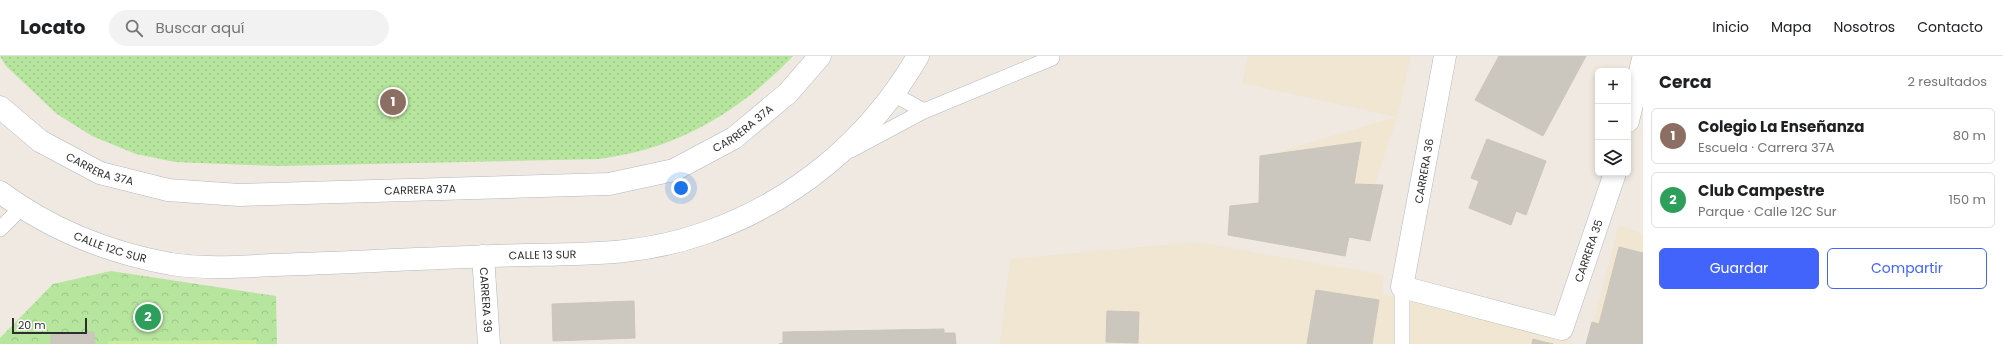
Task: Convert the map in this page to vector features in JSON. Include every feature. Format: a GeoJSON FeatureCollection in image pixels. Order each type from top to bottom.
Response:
{"type":"FeatureCollection","features":[{"type":"Feature","properties":{"kind":"street","name":"CARRERA 37A"},"geometry":{"type":"LineString","coordinates":[[0,107],[40,141],[100,173],[168,190],[239,195],[609,184],[674,170],[734,138],[788,93],[820,56]]}},
{"type":"Feature","properties":{"kind":"street"},"geometry":{"type":"LineString","coordinates":[[830,161],[861,135],[893,94],[918,56]]}},
{"type":"Feature","properties":{"kind":"street","name":"CARRERA 36"},"geometry":{"type":"LineString","coordinates":[[1402,287],[1445,56]]}},
{"type":"Feature","properties":{"kind":"street"},"geometry":{"type":"LineString","coordinates":[[1631,109],[1643,59]]}},
{"type":"Feature","properties":{"kind":"street","name":"CALLE 13 SUR"},"geometry":{"type":"LineString","coordinates":[[233,267],[483,256],[618,253],[659,247],[705,233],[781,198],[830,161]]}},
{"type":"Feature","properties":{"kind":"street","name":"CARRERA 35"},"geometry":{"type":"LineString","coordinates":[[1402,287],[1562,328],[1614,176]]}},
{"type":"Feature","properties":{"kind":"street","name":"CALLE 12C SUR"},"geometry":{"type":"LineString","coordinates":[[0,192],[54,226],[92,242],[134,256],[174,264],[233,267]]}},
{"type":"Feature","properties":{"kind":"street","name":"CARRERA 39"},"geometry":{"type":"LineString","coordinates":[[483,256],[489,344]]}},
{"type":"Feature","properties":{"kind":"lane"},"geometry":{"type":"LineString","coordinates":[[830,161],[924,111],[1052,58]]}},
{"type":"Feature","properties":{"kind":"lane"},"geometry":{"type":"LineString","coordinates":[[893,94],[924,111]]}},
{"type":"Feature","properties":{"kind":"lane"},"geometry":{"type":"LineString","coordinates":[[0,229],[22,207]]}},
{"type":"Feature","properties":{"kind":"lane"},"geometry":{"type":"LineString","coordinates":[[1402,287],[1402,344]]}},
{"type":"Feature","properties":{"kind":"shaded area"},"geometry":{"type":"Polygon","coordinates":[[[1248,56],[1411,56],[1397,118],[1370,198],[1278,152],[1396,117],[1242,83],[1248,56]]]}},
{"type":"Feature","properties":{"kind":"shaded area"},"geometry":{"type":"Polygon","coordinates":[[[1619,225],[1643,234],[1643,344],[1588,344],[1619,225]]]}},
{"type":"Feature","properties":{"kind":"shaded area"},"geometry":{"type":"Polygon","coordinates":[[[1197,242],[1384,275],[1382,294],[1577,344],[1000,344],[1010,259],[1197,242]]]}},
{"type":"Feature","properties":{"kind":"green space"},"geometry":{"type":"Polygon","coordinates":[[[0,56],[793,56],[761,86],[726,112],[668,142],[629,154],[599,159],[278,166],[175,162],[136,154],[92,136],[57,114],[6,66],[0,56]]]}},
{"type":"Feature","properties":{"kind":"green space"},"geometry":{"type":"Polygon","coordinates":[[[111,271],[276,296],[277,344],[0,344],[0,338],[53,284],[111,271]]]}},
{"type":"Feature","properties":{"kind":"green space"},"geometry":{"type":"Polygon","coordinates":[[[256,340],[256,344],[108,344],[108,341],[256,340]]]}},
{"type":"Feature","properties":{"kind":"building"},"geometry":{"type":"Polygon","coordinates":[[[1499,56],[1586,56],[1543,136],[1475,100],[1499,56]]]}},
{"type":"Feature","properties":{"kind":"building"},"geometry":{"type":"Polygon","coordinates":[[[1487,139],[1546,161],[1526,215],[1516,211],[1511,225],[1469,208],[1479,181],[1471,178],[1487,139]]]}},
{"type":"Feature","properties":{"kind":"building"},"geometry":{"type":"Polygon","coordinates":[[[1361,142],[1354,184],[1383,185],[1370,241],[1349,237],[1345,256],[1228,235],[1230,206],[1259,203],[1260,156],[1361,142]]]}},
{"type":"Feature","properties":{"kind":"building"},"geometry":{"type":"Polygon","coordinates":[[[1619,247],[1643,253],[1643,344],[1586,344],[1592,322],[1599,324],[1619,247]]]}},
{"type":"Feature","properties":{"kind":"building"},"geometry":{"type":"Polygon","coordinates":[[[1316,290],[1379,300],[1372,344],[1307,344],[1316,290]]]}},
{"type":"Feature","properties":{"kind":"building"},"geometry":{"type":"Polygon","coordinates":[[[634,301],[635,338],[553,341],[552,304],[634,301]]]}},
{"type":"Feature","properties":{"kind":"building"},"geometry":{"type":"Polygon","coordinates":[[[1107,311],[1139,312],[1138,343],[1106,342],[1107,311]]]}},
{"type":"Feature","properties":{"kind":"building"},"geometry":{"type":"Polygon","coordinates":[[[944,329],[944,333],[955,333],[956,344],[779,344],[783,343],[783,332],[944,329]]]}},
{"type":"Feature","properties":{"kind":"building"},"geometry":{"type":"Polygon","coordinates":[[[94,332],[95,344],[51,344],[51,335],[94,332]]]}},
{"type":"Feature","properties":{"kind":"building"},"geometry":{"type":"Polygon","coordinates":[[[1533,339],[1544,342],[1553,344],[1532,344],[1533,339]]]}},
{"type":"Feature","properties":{"kind":"place","name":"Colegio La Enseñanza"},"geometry":{"type":"Point","coordinates":[393,102]}},
{"type":"Feature","properties":{"kind":"place","name":"Club Campestre"},"geometry":{"type":"Point","coordinates":[148,317]}}]}
